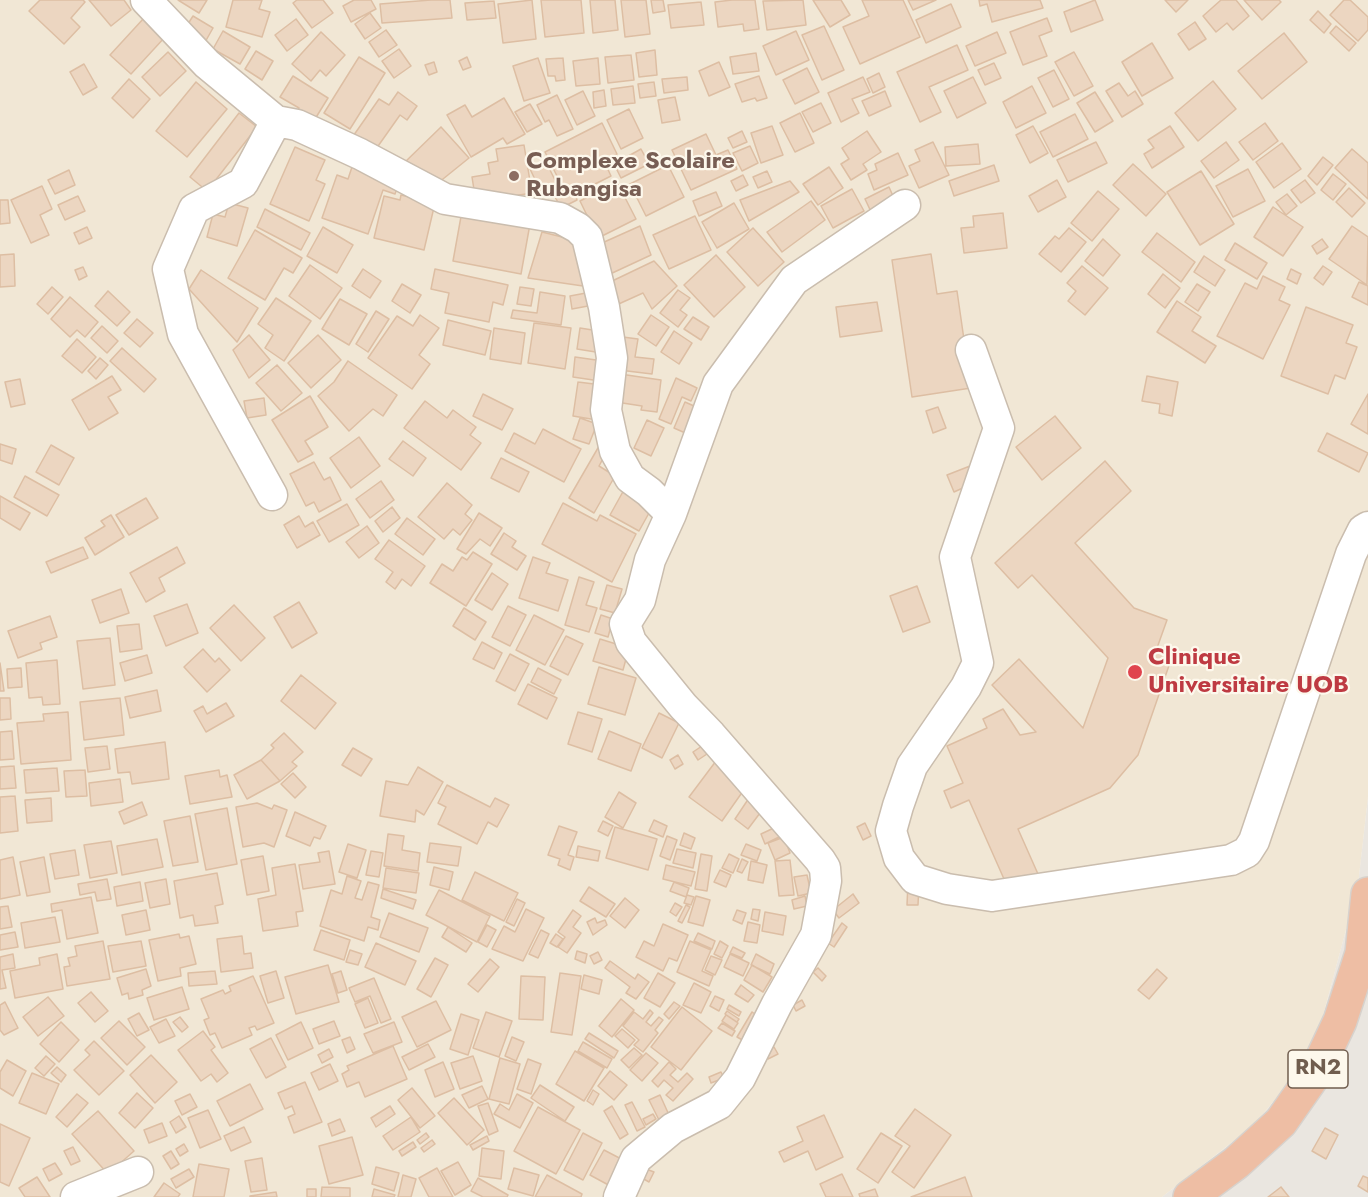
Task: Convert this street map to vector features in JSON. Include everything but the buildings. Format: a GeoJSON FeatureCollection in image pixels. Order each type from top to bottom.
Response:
{"type":"FeatureCollection","features":[{"type":"Feature","properties":{"kind":"highway","name":"RN2"},"geometry":{"type":"LineString","coordinates":[[1190,1197],[1236,1163],[1281,1122],[1316,1072],[1340,1021],[1362,953],[1368,894]]}},
{"type":"Feature","properties":{"kind":"street"},"geometry":{"type":"LineString","coordinates":[[146,0],[207,64],[276,121],[297,125],[360,154],[445,199],[560,218],[578,228],[587,237],[611,348],[612,358],[606,410],[615,451],[630,478],[649,492],[670,514]]}},
{"type":"Feature","properties":{"kind":"street"},"geometry":{"type":"LineString","coordinates":[[272,495],[183,334],[168,270],[194,209],[243,183],[276,121]]}},
{"type":"Feature","properties":{"kind":"street"},"geometry":{"type":"LineString","coordinates":[[619,1197],[636,1159],[673,1128],[719,1104],[740,1078],[777,1004],[816,935],[826,881],[825,868],[820,860],[683,706],[631,642],[625,624],[640,600],[650,560],[670,514],[718,384],[794,280],[906,205]]}},
{"type":"Feature","properties":{"kind":"street"},"geometry":{"type":"LineString","coordinates":[[971,350],[999,428],[956,557],[978,663],[966,687],[912,766],[898,806],[891,831],[899,858],[915,879],[947,889],[992,896],[1231,860],[1247,852],[1254,841],[1351,554],[1363,530],[1368,527]]}},
{"type":"Feature","properties":{"kind":"street"},"geometry":{"type":"LineString","coordinates":[[76,1197],[138,1172]]}},
{"type":"Feature","properties":{"kind":"shaded area"},"geometry":{"type":"Polygon","coordinates":[[[0,0],[1368,0],[1368,797],[1358,885],[1313,1053],[1254,1125],[1162,1197],[0,1197],[0,0]]]}},
{"type":"Feature","properties":{"kind":"shaded area"},"geometry":{"type":"Polygon","coordinates":[[[1368,797],[1368,1197],[1162,1197],[1254,1125],[1313,1053],[1358,885],[1368,797]]]}},
{"type":"Feature","properties":{"kind":"place","name":"Complexe Scolaire Rubangisa"},"geometry":{"type":"Point","coordinates":[514,176]}},
{"type":"Feature","properties":{"kind":"place","name":"Clinique Universitaire UOB"},"geometry":{"type":"Point","coordinates":[1135,672]}}]}
